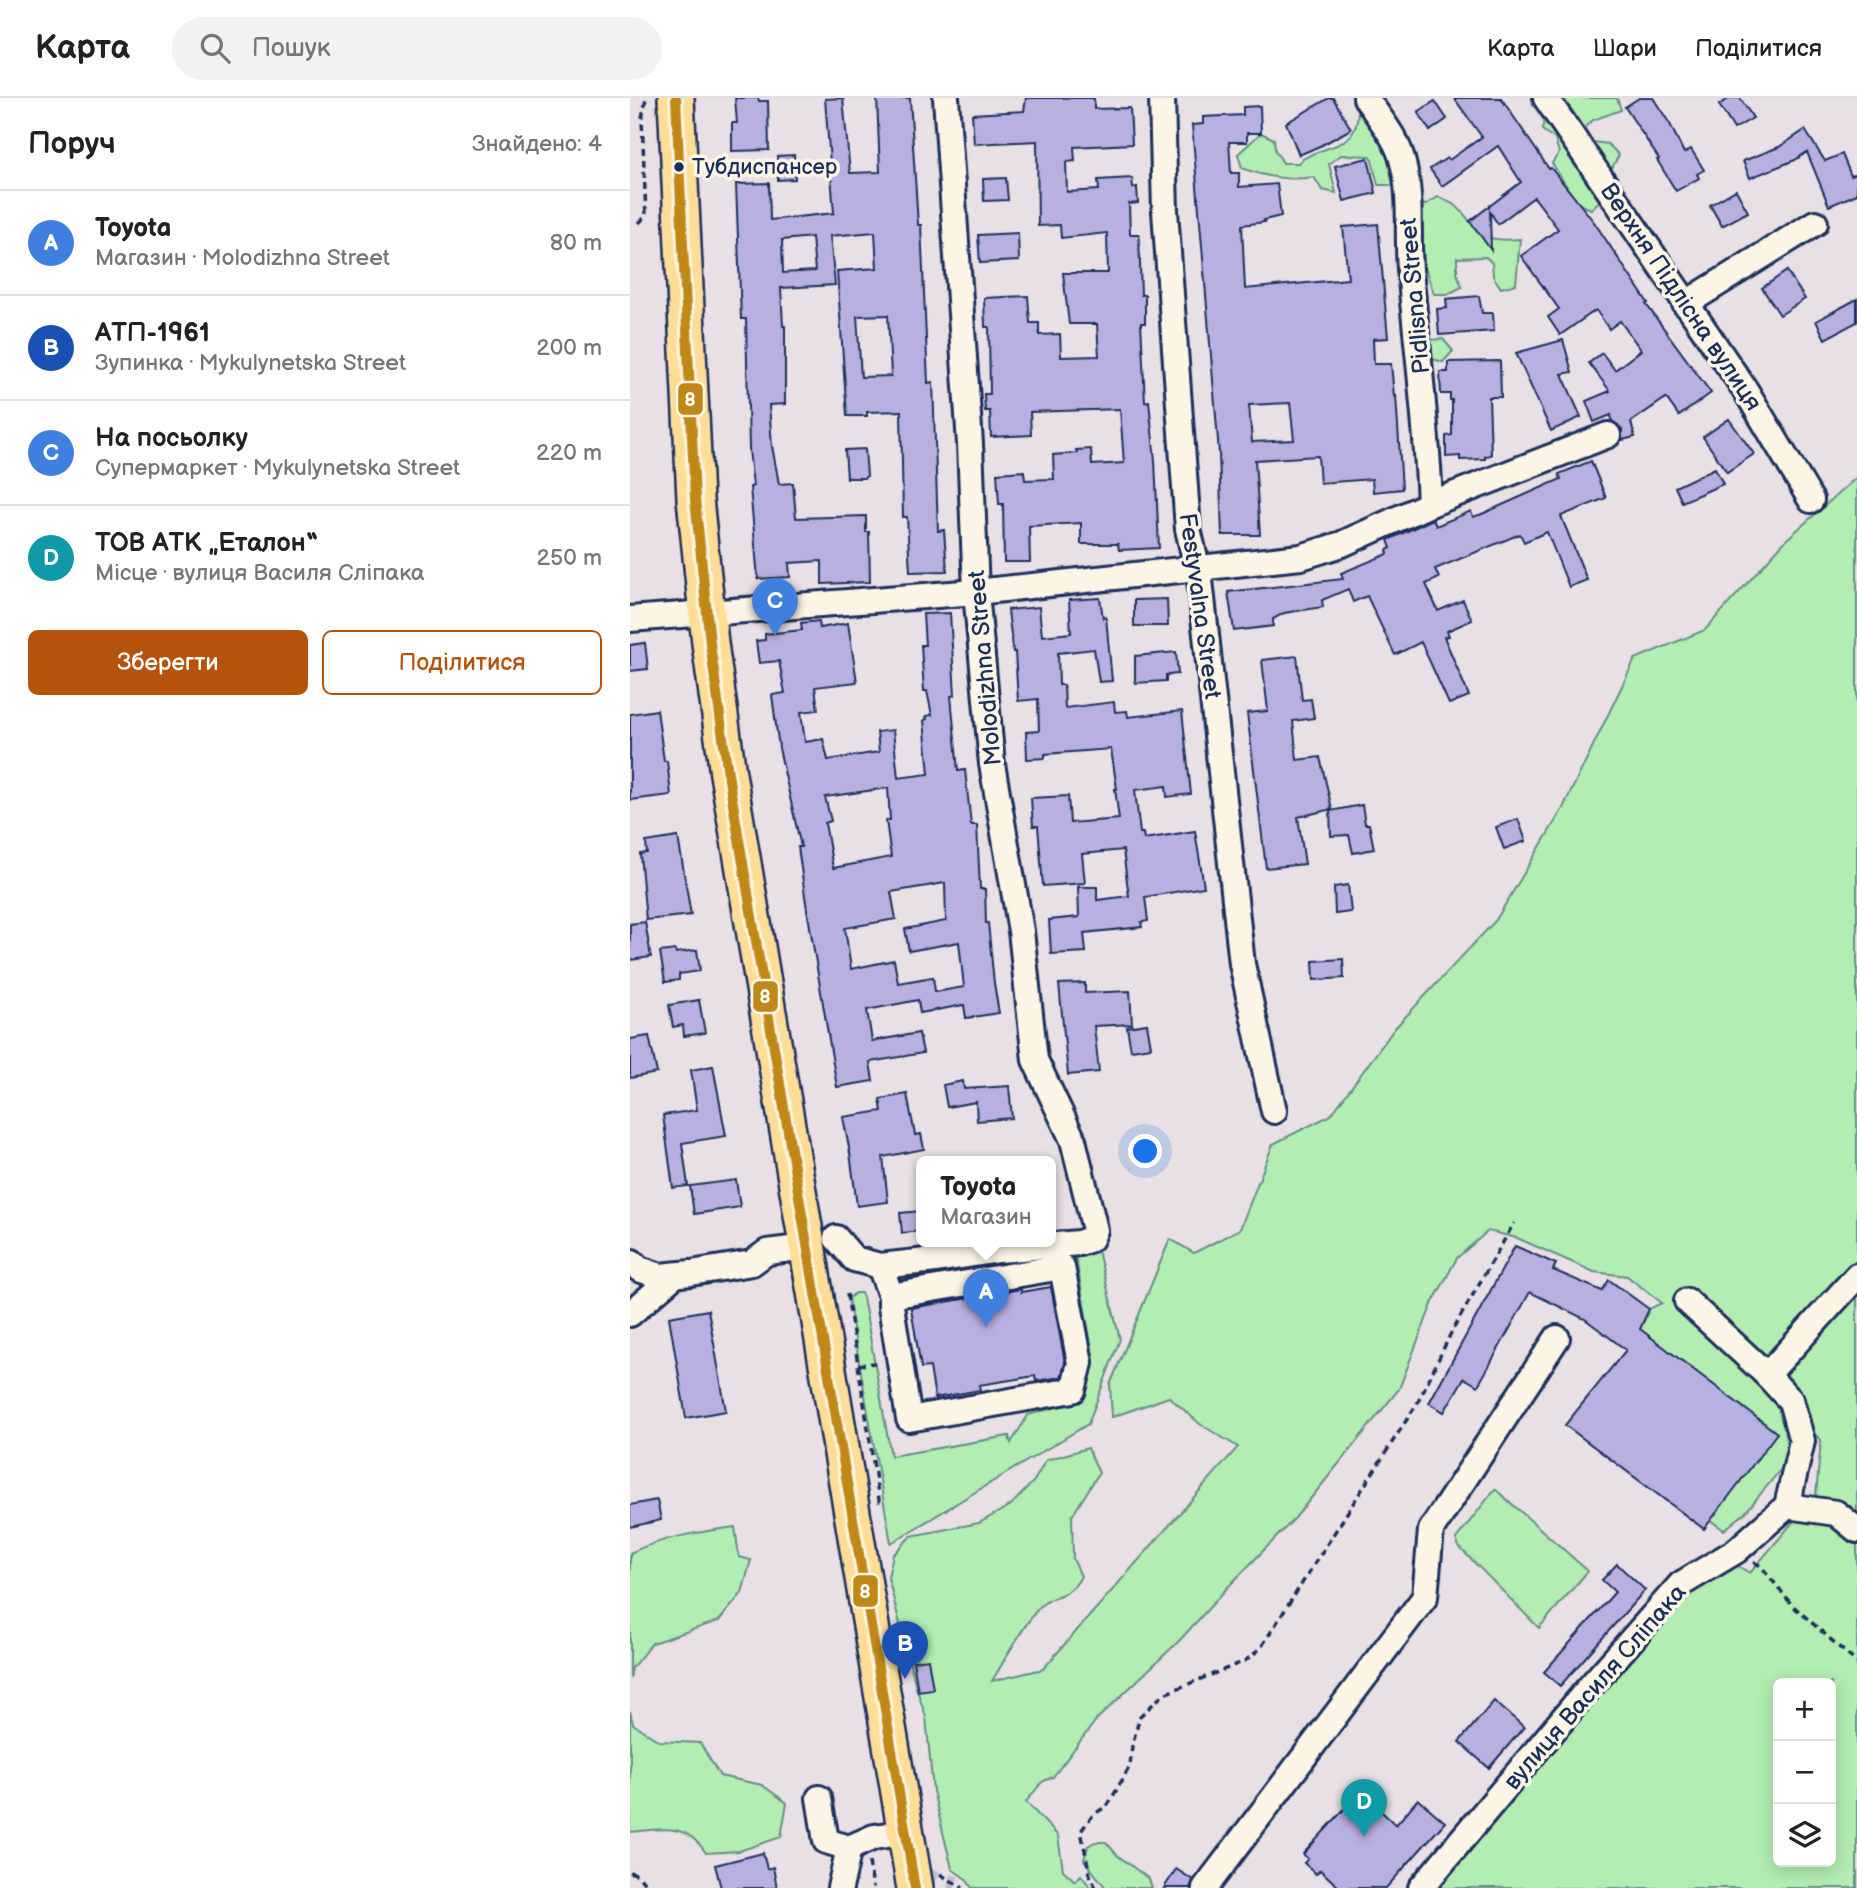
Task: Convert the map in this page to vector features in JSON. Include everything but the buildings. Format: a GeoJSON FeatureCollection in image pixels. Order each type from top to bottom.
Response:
{"type":"FeatureCollection","features":[{"type":"Feature","properties":{"kind":"highway"},"geometry":{"type":"LineString","coordinates":[[676,98],[695,499],[710,643],[729,774],[822,1242],[907,1832],[925,1880]]}},
{"type":"Feature","properties":{"kind":"street","name":"Molodizhna Street"},"geometry":{"type":"LineString","coordinates":[[946,98],[970,444],[976,592],[992,764],[1021,931],[1035,1060],[1073,1140],[1095,1224],[1091,1239],[1056,1245]]}},
{"type":"Feature","properties":{"kind":"street","name":"Festyvalna Street"},"geometry":{"type":"LineString","coordinates":[[1161,98],[1165,211],[1188,529],[1200,580],[1241,964],[1274,1111]]}},
{"type":"Feature","properties":{"kind":"street","name":"Pidlisna Street"},"geometry":{"type":"LineString","coordinates":[[1366,98],[1394,140],[1403,161],[1430,504]]}},
{"type":"Feature","properties":{"kind":"street","name":"Верхня Підлісна вулиця"},"geometry":{"type":"LineString","coordinates":[[1546,98],[1746,391],[1811,500]]}},
{"type":"Feature","properties":{"kind":"street"},"geometry":{"type":"LineString","coordinates":[[1685,304],[1815,222]]}},
{"type":"Feature","properties":{"kind":"street"},"geometry":{"type":"LineString","coordinates":[[630,619],[976,592],[1301,557],[1342,544],[1430,504],[1608,435]]}},
{"type":"Feature","properties":{"kind":"street"},"geometry":{"type":"LineString","coordinates":[[632,1262],[639,1269],[660,1276],[675,1275],[752,1263],[767,1252],[822,1242],[854,1259],[880,1266],[891,1296],[909,1419],[1073,1390],[1080,1363],[1062,1267],[891,1296]]}},
{"type":"Feature","properties":{"kind":"street","name":"Molodizhna Street"},"geometry":{"type":"LineString","coordinates":[[880,1266],[1033,1247]]}},
{"type":"Feature","properties":{"kind":"street"},"geometry":{"type":"LineString","coordinates":[[630,1314],[675,1275]]}},
{"type":"Feature","properties":{"kind":"street"},"geometry":{"type":"LineString","coordinates":[[1767,1375],[1857,1276]]}},
{"type":"Feature","properties":{"kind":"street"},"geometry":{"type":"LineString","coordinates":[[1687,1301],[1767,1375],[1791,1401],[1802,1441],[1787,1506],[1836,1513],[1857,1530]]}},
{"type":"Feature","properties":{"kind":"street"},"geometry":{"type":"LineString","coordinates":[[1205,1888],[1425,1597],[1431,1530],[1557,1338]]}},
{"type":"Feature","properties":{"kind":"street","name":"вулиця Василя Сліпака"},"geometry":{"type":"LineString","coordinates":[[1421,1888],[1588,1689],[1681,1584],[1735,1551],[1787,1506]]}},
{"type":"Feature","properties":{"kind":"street"},"geometry":{"type":"LineString","coordinates":[[819,1798],[826,1841],[849,1848],[874,1837],[907,1832]]}},
{"type":"Feature","properties":{"kind":"street"},"geometry":{"type":"LineString","coordinates":[[840,1888],[849,1848]]}},
{"type":"Feature","properties":{"kind":"path"},"geometry":{"type":"LineString","coordinates":[[639,223],[646,216],[642,118],[646,98]]}},
{"type":"Feature","properties":{"kind":"path"},"geometry":{"type":"LineString","coordinates":[[1096,1888],[1090,1875],[1081,1831],[1093,1815],[1108,1805],[1130,1766],[1140,1716],[1164,1694],[1245,1661],[1260,1648],[1418,1402],[1451,1333],[1514,1223]]}},
{"type":"Feature","properties":{"kind":"path"},"geometry":{"type":"LineString","coordinates":[[858,1366],[875,1363]]}},
{"type":"Feature","properties":{"kind":"path"},"geometry":{"type":"LineString","coordinates":[[1735,1551],[1761,1566],[1792,1605],[1857,1663]]}},
{"type":"Feature","properties":{"kind":"path"},"geometry":{"type":"LineString","coordinates":[[630,1872],[638,1875],[649,1888]]}},
{"type":"Feature","properties":{"kind":"path"},"geometry":{"type":"LineString","coordinates":[[925,1880],[963,1888]]}},
{"type":"Feature","properties":{"kind":"green space"},"geometry":{"type":"Polygon","coordinates":[[[1556,98],[1617,98],[1621,110],[1593,120],[1582,130],[1572,111],[1556,98]]]}},
{"type":"Feature","properties":{"kind":"green space"},"geometry":{"type":"Polygon","coordinates":[[[1358,112],[1371,120],[1398,171],[1393,185],[1378,185],[1371,156],[1341,155],[1329,164],[1336,193],[1322,190],[1314,177],[1277,177],[1242,168],[1238,154],[1261,133],[1274,139],[1275,150],[1283,163],[1298,163],[1345,141],[1356,125],[1358,112]]]}},
{"type":"Feature","properties":{"kind":"green space"},"geometry":{"type":"Polygon","coordinates":[[[1545,115],[1585,154],[1593,142],[1608,144],[1619,155],[1602,179],[1602,199],[1591,209],[1577,203],[1552,163],[1559,153],[1555,139],[1542,130],[1545,115]]]}},
{"type":"Feature","properties":{"kind":"green space"},"geometry":{"type":"Polygon","coordinates":[[[1438,197],[1462,211],[1479,233],[1501,240],[1520,239],[1516,284],[1501,288],[1493,276],[1492,263],[1486,257],[1457,258],[1457,273],[1462,287],[1448,294],[1434,294],[1424,265],[1421,203],[1425,205],[1438,197]]]}},
{"type":"Feature","properties":{"kind":"green space"},"geometry":{"type":"Polygon","coordinates":[[[1443,339],[1453,351],[1443,362],[1429,358],[1429,340],[1443,339]]]}},
{"type":"Feature","properties":{"kind":"green space"},"geometry":{"type":"Polygon","coordinates":[[[1857,477],[1857,1888],[1439,1888],[1682,1598],[1736,1565],[1750,1573],[1816,1495],[1821,1440],[1787,1410],[1795,1452],[1745,1513],[1724,1530],[1710,1520],[1640,1329],[1649,1309],[1662,1303],[1627,1276],[1594,1272],[1517,1238],[1488,1231],[1457,1258],[1432,1304],[1399,1389],[1295,1518],[1180,1640],[1097,1719],[1053,1777],[1042,1782],[1026,1802],[1058,1836],[1063,1870],[1075,1881],[1081,1875],[1091,1888],[972,1888],[966,1879],[952,1869],[933,1791],[926,1717],[888,1577],[893,1555],[911,1536],[979,1523],[1011,1505],[1034,1481],[1046,1460],[1088,1448],[1099,1473],[1072,1516],[1073,1559],[1081,1576],[1073,1587],[1037,1610],[992,1681],[1043,1669],[1238,1447],[1200,1424],[1169,1397],[1112,1417],[1110,1385],[1170,1239],[1194,1253],[1240,1229],[1273,1144],[1331,1115],[1395,1028],[1496,920],[1562,810],[1635,659],[1705,630],[1787,539],[1857,477]]]}},
{"type":"Feature","properties":{"kind":"green space"},"geometry":{"type":"Polygon","coordinates":[[[1096,1243],[1120,1339],[1088,1424],[891,1543],[848,1299],[855,1293],[861,1293],[863,1297],[891,1456],[1009,1436],[1011,1443],[1028,1415],[1079,1401],[1094,1361],[1076,1259],[1049,1262],[1096,1243]]]}},
{"type":"Feature","properties":{"kind":"green space"},"geometry":{"type":"Polygon","coordinates":[[[1495,1489],[1588,1571],[1539,1628],[1459,1547],[1456,1539],[1495,1489]]]}},
{"type":"Feature","properties":{"kind":"green space"},"geometry":{"type":"Polygon","coordinates":[[[735,1527],[739,1557],[751,1560],[742,1593],[719,1621],[652,1643],[632,1668],[630,1678],[630,1553],[668,1539],[735,1527]]]}},
{"type":"Feature","properties":{"kind":"green space"},"geometry":{"type":"Polygon","coordinates":[[[630,1711],[633,1724],[659,1741],[700,1743],[720,1776],[762,1785],[787,1803],[781,1837],[739,1851],[706,1853],[690,1836],[681,1832],[663,1829],[630,1832],[630,1711]]]}},
{"type":"Feature","properties":{"kind":"green space"},"geometry":{"type":"Polygon","coordinates":[[[1095,1842],[1106,1842],[1117,1855],[1149,1879],[1152,1888],[1106,1888],[1084,1860],[1088,1846],[1095,1842]]]}},
{"type":"Feature","properties":{"kind":"tunnel"},"geometry":{"type":"LineString","coordinates":[[913,1876],[955,1888]]}},
{"type":"Feature","properties":{"kind":"transit line","name":"8"},"geometry":{"type":"LineString","coordinates":[[676,98],[695,499],[710,643],[728,774],[915,1888]]}},
{"type":"Feature","properties":{"kind":"place","name":"Тубдиспансер"},"geometry":{"type":"Point","coordinates":[679,167]}},
{"type":"Feature","properties":{"kind":"place","name":"На посьолку"},"geometry":{"type":"Point","coordinates":[775,636]}},
{"type":"Feature","properties":{"kind":"place","name":"Toyota"},"geometry":{"type":"Point","coordinates":[986,1327]}},
{"type":"Feature","properties":{"kind":"place","name":"АТП-1961"},"geometry":{"type":"Point","coordinates":[905,1679]}},
{"type":"Feature","properties":{"kind":"place","name":"ТОВ АТК „Еталон“"},"geometry":{"type":"Point","coordinates":[1364,1837]}}]}
